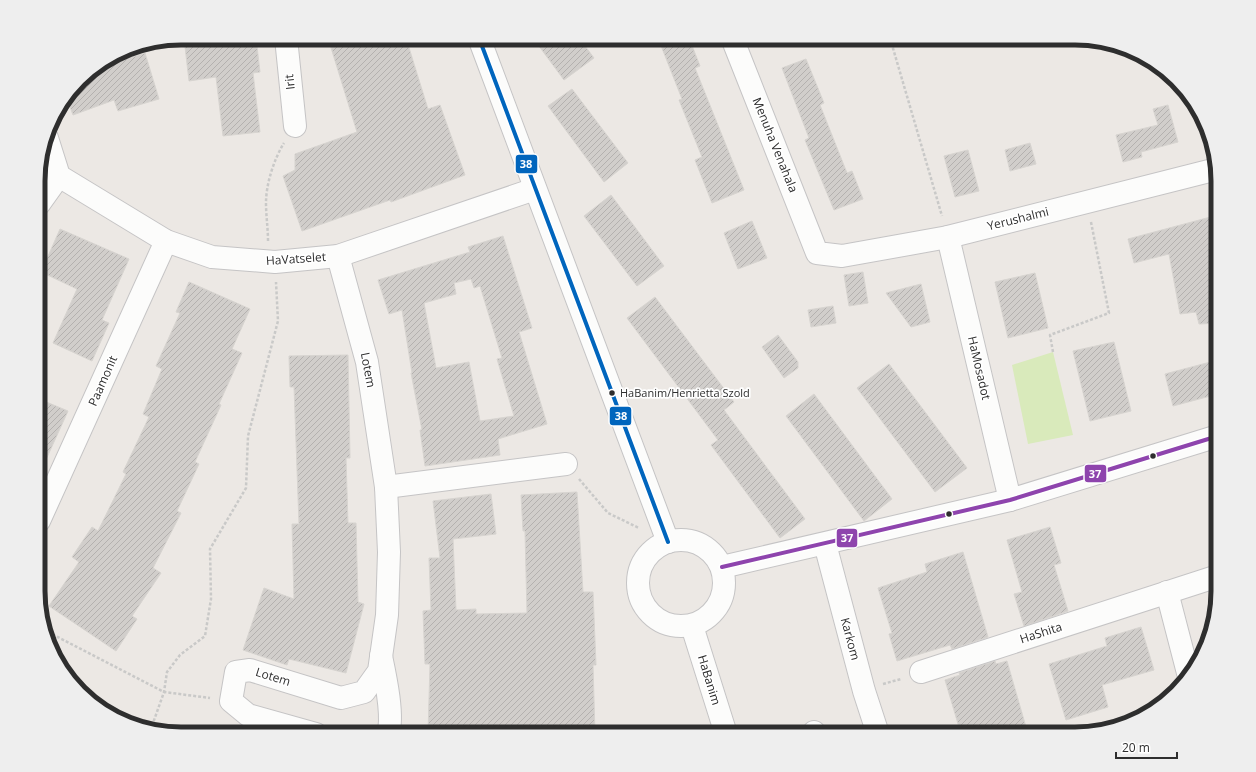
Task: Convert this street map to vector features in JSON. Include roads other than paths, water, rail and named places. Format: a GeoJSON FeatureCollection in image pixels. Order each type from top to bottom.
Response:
{"type":"FeatureCollection","features":[{"type":"Feature","properties":{"kind":"street","name":"Irit"},"geometry":{"type":"LineString","coordinates":[[287,45],[295,126]]}},
{"type":"Feature","properties":{"kind":"street"},"geometry":{"type":"LineString","coordinates":[[482,45],[668,542]]}},
{"type":"Feature","properties":{"kind":"street","name":"Menuha Venahala"},"geometry":{"type":"LineString","coordinates":[[735,45],[817,253]]}},
{"type":"Feature","properties":{"kind":"street"},"geometry":{"type":"LineString","coordinates":[[45,196],[59,176],[50,147]]}},
{"type":"Feature","properties":{"kind":"street","name":"Yerushalmi"},"geometry":{"type":"LineString","coordinates":[[817,253],[842,256],[948,236],[1211,170]]}},
{"type":"Feature","properties":{"kind":"street","name":"HaVatselet"},"geometry":{"type":"LineString","coordinates":[[59,176],[166,241],[212,257],[271,262],[338,256],[535,189]]}},
{"type":"Feature","properties":{"kind":"street","name":"HaMosadot"},"geometry":{"type":"LineString","coordinates":[[948,236],[1010,500]]}},
{"type":"Feature","properties":{"kind":"street","name":"Paamonit"},"geometry":{"type":"LineString","coordinates":[[45,508],[166,241]]}},
{"type":"Feature","properties":{"kind":"street","name":"Lotem"},"geometry":{"type":"LineString","coordinates":[[291,727],[248,715],[231,701],[236,672],[250,670],[341,698],[364,692],[379,671],[387,615],[389,552],[386,487],[367,362],[338,256]]}},
{"type":"Feature","properties":{"kind":"street"},"geometry":{"type":"LineString","coordinates":[[722,567],[1010,500],[1211,438]]}},
{"type":"Feature","properties":{"kind":"street"},"geometry":{"type":"LineString","coordinates":[[386,487],[566,464]]}},
{"type":"Feature","properties":{"kind":"street"},"geometry":{"type":"LineString","coordinates":[[681,540],[694,542],[706,547],[715,556],[722,567],[725,582],[723,596],[716,609],[706,620],[692,626],[677,627],[663,623],[651,615],[642,602],[638,588],[639,573],[645,560],[655,549],[668,542],[681,540]]}},
{"type":"Feature","properties":{"kind":"street","name":"Karkom"},"geometry":{"type":"LineString","coordinates":[[825,544],[864,691],[876,727]]}},
{"type":"Feature","properties":{"kind":"street","name":"HaShita"},"geometry":{"type":"LineString","coordinates":[[921,672],[1211,578]]}},
{"type":"Feature","properties":{"kind":"street"},"geometry":{"type":"LineString","coordinates":[[1167,592],[1187,668]]}},
{"type":"Feature","properties":{"kind":"street","name":"HaBanim"},"geometry":{"type":"LineString","coordinates":[[692,626],[724,727]]}},
{"type":"Feature","properties":{"kind":"street","name":"Lotem"},"geometry":{"type":"LineString","coordinates":[[381,655],[387,685],[388,727]]}},
{"type":"Feature","properties":{"kind":"place","name":"HaBanim/Henrietta Szold"},"geometry":{"type":"Point","coordinates":[612,393]}}]}
